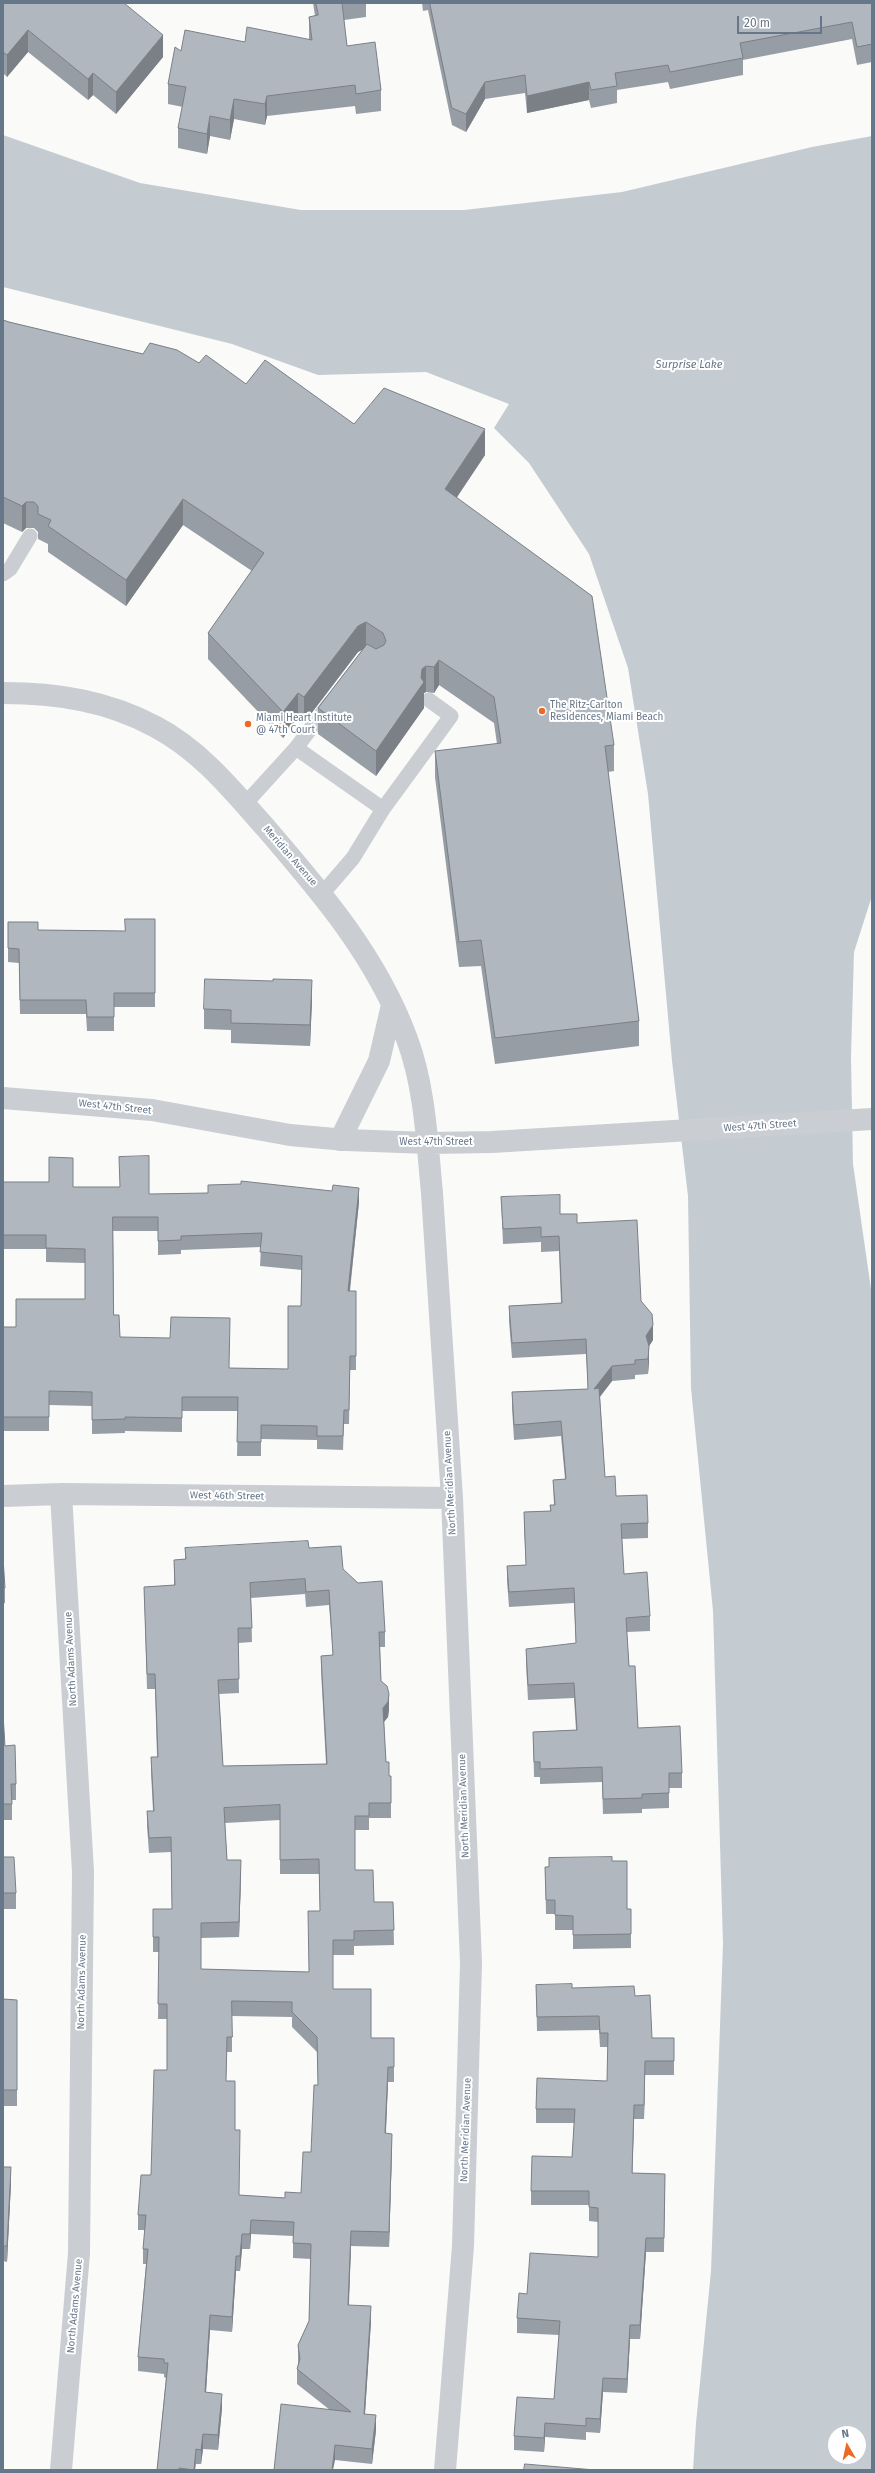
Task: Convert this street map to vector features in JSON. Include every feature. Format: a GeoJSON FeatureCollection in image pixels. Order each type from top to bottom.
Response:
{"type":"FeatureCollection","features":[{"type":"Feature","properties":{"kind":"street","name":"Meridian Avenue"},"geometry":{"type":"LineString","coordinates":[[3,693],[35,692],[84,700],[124,712],[161,730],[200,758],[245,804],[322,894],[364,951],[392,1005],[411,1054],[428,1143]]}},
{"type":"Feature","properties":{"kind":"street"},"geometry":{"type":"LineString","coordinates":[[340,1140],[380,1061],[392,1005]]}},
{"type":"Feature","properties":{"kind":"street","name":"West 47th Street"},"geometry":{"type":"LineString","coordinates":[[3,1098],[152,1110],[195,1116],[269,1132],[340,1140],[428,1143],[492,1142],[870,1119]]}},
{"type":"Feature","properties":{"kind":"street","name":"North Meridian Avenue"},"geometry":{"type":"LineString","coordinates":[[428,1143],[452,1498],[471,1964],[463,2246],[445,2470]]}},
{"type":"Feature","properties":{"kind":"street","name":"West 46th Street"},"geometry":{"type":"LineString","coordinates":[[3,1496],[62,1494],[452,1498]]}},
{"type":"Feature","properties":{"kind":"street","name":"North Adams Avenue"},"geometry":{"type":"LineString","coordinates":[[61,2470],[79,2253],[83,1880],[62,1494]]}},
{"type":"Feature","properties":{"kind":"lane"},"geometry":{"type":"LineString","coordinates":[[3,574],[10,569],[30,536]]}},
{"type":"Feature","properties":{"kind":"lane"},"geometry":{"type":"LineString","coordinates":[[245,804],[296,748],[338,693]]}},
{"type":"Feature","properties":{"kind":"lane"},"geometry":{"type":"LineString","coordinates":[[322,894],[353,858],[383,809],[451,716],[429,700]]}},
{"type":"Feature","properties":{"kind":"lane"},"geometry":{"type":"LineString","coordinates":[[296,748],[383,809]]}},
{"type":"Feature","properties":{"kind":"water","name":"Surprise Lake"},"geometry":{"type":"Polygon","coordinates":[[[3,135],[140,183],[301,210],[464,210],[622,192],[812,147],[872,136],[872,896],[854,952],[851,1057],[853,1164],[872,1296],[872,2470],[693,2470],[696,2423],[711,2271],[723,1944],[713,1611],[691,1388],[688,1196],[672,1061],[648,794],[628,668],[589,554],[529,463],[494,428],[509,404],[426,372],[318,375],[232,344],[3,287],[3,135]]]}},
{"type":"Feature","properties":{"kind":"building"},"geometry":{"type":"Polygon","coordinates":[[[3,3],[124,3],[163,35],[116,92],[93,73],[88,79],[28,30],[7,55],[3,52],[3,3]]]}},
{"type":"Feature","properties":{"kind":"building"},"geometry":{"type":"Polygon","coordinates":[[[316,3],[342,3],[347,46],[375,42],[381,90],[356,94],[355,85],[267,96],[265,104],[234,99],[230,120],[210,116],[207,134],[178,128],[186,87],[168,84],[175,47],[181,51],[185,30],[245,42],[247,27],[312,40],[309,17],[318,15],[316,3]]]}},
{"type":"Feature","properties":{"kind":"building"},"geometry":{"type":"Polygon","coordinates":[[[430,3],[872,3],[872,44],[857,47],[852,22],[740,43],[743,58],[670,72],[668,65],[615,73],[617,86],[591,90],[589,82],[527,96],[525,75],[485,82],[466,114],[452,108],[430,3]]]}},
{"type":"Feature","properties":{"kind":"building","name":"The Ritz-Carlton Residences, Miami Beach"},"geometry":{"type":"Polygon","coordinates":[[[3,320],[143,354],[150,343],[177,350],[199,363],[206,355],[246,384],[265,360],[354,424],[384,388],[485,429],[445,489],[592,596],[614,745],[605,746],[639,1021],[495,1038],[481,940],[459,942],[435,751],[501,743],[494,697],[439,660],[434,667],[426,666],[422,669],[421,678],[424,682],[376,751],[318,708],[367,644],[376,649],[384,645],[386,641],[383,633],[366,622],[358,626],[304,697],[298,693],[283,712],[208,633],[264,553],[183,499],[126,580],[48,526],[51,520],[38,514],[38,506],[34,502],[26,502],[22,506],[3,497],[3,320]]]}},
{"type":"Feature","properties":{"kind":"building"},"geometry":{"type":"Polygon","coordinates":[[[125,919],[155,919],[155,993],[114,993],[114,1017],[87,1017],[86,1000],[20,1000],[19,949],[8,948],[8,922],[38,922],[38,930],[125,931],[125,919]]]}},
{"type":"Feature","properties":{"kind":"building"},"geometry":{"type":"Polygon","coordinates":[[[205,979],[273,981],[273,979],[312,980],[310,1025],[231,1023],[231,1010],[204,1009],[205,979]]]}},
{"type":"Feature","properties":{"kind":"building"},"geometry":{"type":"Polygon","coordinates":[[[149,1156],[149,1194],[208,1193],[208,1185],[241,1184],[241,1181],[332,1191],[333,1185],[359,1188],[348,1291],[356,1291],[356,1356],[350,1356],[349,1410],[344,1410],[343,1436],[317,1436],[317,1426],[261,1425],[261,1442],[237,1442],[238,1397],[182,1397],[182,1418],[125,1417],[125,1419],[92,1420],[92,1392],[49,1391],[49,1417],[3,1417],[3,1327],[16,1327],[16,1299],[85,1299],[85,1249],[46,1248],[46,1235],[3,1235],[3,1182],[49,1182],[49,1157],[73,1158],[73,1187],[120,1187],[119,1157],[149,1156]],[[113,1217],[114,1315],[119,1315],[120,1337],[170,1338],[171,1317],[230,1318],[229,1368],[288,1369],[288,1306],[301,1306],[302,1256],[260,1252],[262,1233],[181,1236],[181,1240],[158,1241],[158,1217],[113,1217]]]}},
{"type":"Feature","properties":{"kind":"building"},"geometry":{"type":"Polygon","coordinates":[[[560,1195],[560,1214],[577,1214],[577,1223],[637,1220],[641,1301],[652,1314],[653,1325],[646,1336],[649,1346],[648,1359],[635,1360],[635,1364],[612,1366],[594,1389],[599,1388],[605,1477],[615,1476],[616,1496],[647,1495],[648,1523],[621,1524],[624,1574],[647,1572],[650,1616],[626,1618],[629,1666],[635,1666],[638,1728],[680,1726],[682,1773],[669,1773],[669,1793],[642,1794],[642,1798],[603,1799],[602,1767],[540,1769],[540,1762],[534,1762],[533,1732],[577,1730],[574,1683],[528,1685],[526,1649],[576,1643],[574,1588],[509,1592],[507,1566],[526,1565],[524,1512],[551,1511],[550,1505],[555,1505],[553,1480],[566,1479],[561,1421],[514,1425],[512,1392],[588,1389],[586,1339],[512,1343],[509,1306],[562,1303],[559,1236],[541,1237],[541,1227],[503,1229],[501,1197],[560,1195]]]}},
{"type":"Feature","properties":{"kind":"building"},"geometry":{"type":"Polygon","coordinates":[[[308,1541],[309,1548],[341,1546],[343,1569],[358,1583],[382,1581],[385,1632],[379,1632],[381,1681],[387,1686],[389,1694],[388,1702],[383,1708],[386,1762],[389,1762],[389,1776],[391,1776],[391,1803],[369,1803],[369,1816],[355,1816],[355,1870],[373,1870],[374,1902],[393,1902],[394,1930],[354,1931],[354,1940],[333,1940],[333,1989],[371,1989],[371,2038],[394,2038],[394,2067],[388,2067],[385,2133],[392,2134],[389,2232],[351,2231],[348,2305],[371,2306],[364,2414],[376,2415],[372,2449],[335,2445],[332,2470],[274,2470],[281,2404],[351,2412],[297,2369],[300,2359],[298,2345],[309,2321],[311,2244],[293,2243],[294,2222],[251,2220],[250,2234],[242,2234],[240,2256],[236,2256],[232,2317],[210,2315],[205,2392],[222,2394],[218,2435],[203,2434],[201,2450],[196,2449],[194,2470],[179,2468],[179,2470],[157,2470],[168,2363],[164,2363],[164,2359],[138,2357],[148,2249],[143,2249],[146,2215],[138,2215],[141,2175],[151,2175],[154,2070],[167,2070],[167,2004],[158,2004],[159,1937],[153,1937],[153,1909],[172,1909],[171,1837],[149,1838],[147,1811],[154,1811],[151,1757],[158,1757],[155,1674],[147,1674],[144,1587],[175,1585],[174,1560],[186,1559],[185,1548],[308,1541]],[[305,1579],[250,1583],[252,1628],[238,1628],[239,1679],[218,1680],[223,1766],[327,1764],[321,1656],[333,1655],[329,1590],[306,1592],[305,1579]],[[280,1805],[224,1808],[227,1860],[241,1860],[239,1922],[201,1923],[201,1969],[309,1972],[308,1911],[320,1911],[319,1859],[280,1860],[280,1805]],[[232,2001],[232,2037],[227,2037],[226,2081],[235,2081],[235,2130],[240,2130],[239,2195],[285,2198],[285,2192],[301,2193],[303,2152],[311,2152],[314,2085],[318,2085],[317,2037],[292,2012],[292,2002],[232,2001]]]}},
{"type":"Feature","properties":{"kind":"building"},"geometry":{"type":"Polygon","coordinates":[[[3,1558],[5,1588],[3,1588],[3,1558]]]}},
{"type":"Feature","properties":{"kind":"building"},"geometry":{"type":"Polygon","coordinates":[[[3,1714],[5,1746],[15,1745],[16,1784],[11,1784],[12,1804],[3,1804],[3,1714]]]}},
{"type":"Feature","properties":{"kind":"building"},"geometry":{"type":"Polygon","coordinates":[[[3,1857],[14,1857],[16,1893],[3,1893],[3,1857]]]}},
{"type":"Feature","properties":{"kind":"building"},"geometry":{"type":"Polygon","coordinates":[[[612,1857],[612,1861],[627,1861],[627,1909],[631,1909],[631,1934],[573,1935],[573,1916],[555,1915],[555,1900],[546,1900],[545,1867],[549,1867],[549,1858],[612,1857]]]}},
{"type":"Feature","properties":{"kind":"building"},"geometry":{"type":"Polygon","coordinates":[[[572,1984],[572,1988],[634,1986],[635,1996],[650,1995],[652,2038],[674,2038],[674,2061],[645,2061],[644,2105],[634,2105],[632,2173],[665,2174],[664,2238],[646,2238],[640,2325],[630,2325],[627,2379],[603,2378],[600,2419],[586,2418],[586,2426],[545,2423],[544,2438],[514,2436],[517,2397],[554,2399],[560,2321],[517,2318],[519,2293],[527,2294],[530,2253],[598,2257],[598,2208],[589,2207],[589,2191],[531,2191],[532,2156],[572,2157],[575,2109],[536,2109],[537,2078],[607,2081],[608,2033],[600,2033],[599,2016],[537,2017],[536,1985],[572,1984]]]}},
{"type":"Feature","properties":{"kind":"building"},"geometry":{"type":"Polygon","coordinates":[[[3,1999],[17,2000],[17,2090],[3,2090],[3,1999]]]}},
{"type":"Feature","properties":{"kind":"building"},"geometry":{"type":"Polygon","coordinates":[[[3,2167],[11,2167],[7,2246],[3,2246],[3,2167]]]}},
{"type":"Feature","properties":{"kind":"building"},"geometry":{"type":"Polygon","coordinates":[[[525,2464],[595,2470],[524,2470],[525,2464]]]}},
{"type":"Feature","properties":{"kind":"place","name":"The Ritz-Carlton Residences, Miami Beach"},"geometry":{"type":"Point","coordinates":[542,711]}},
{"type":"Feature","properties":{"kind":"place","name":"Miami Heart Institute @ 47th Court"},"geometry":{"type":"Point","coordinates":[248,724]}}]}
